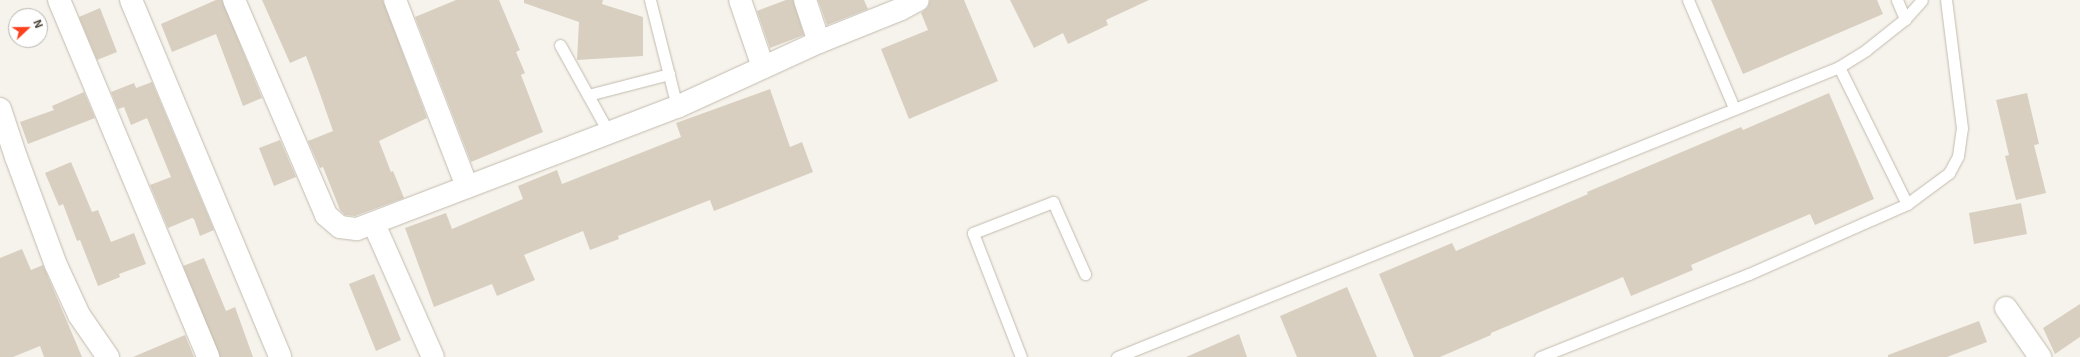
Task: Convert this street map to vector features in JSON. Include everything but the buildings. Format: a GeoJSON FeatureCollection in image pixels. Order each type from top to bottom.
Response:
{"type":"FeatureCollection","features":[{"type":"Feature","properties":{"kind":"street"},"geometry":{"type":"LineString","coordinates":[[59,0],[208,357]]}},
{"type":"Feature","properties":{"kind":"street"},"geometry":{"type":"LineString","coordinates":[[132,0],[280,357]]}},
{"type":"Feature","properties":{"kind":"street"},"geometry":{"type":"LineString","coordinates":[[234,0],[326,215],[340,227],[357,229],[374,224],[677,107],[906,3]]}},
{"type":"Feature","properties":{"kind":"street"},"geometry":{"type":"LineString","coordinates":[[395,0],[467,187]]}},
{"type":"Feature","properties":{"kind":"street"},"geometry":{"type":"LineString","coordinates":[[740,0],[763,67]]}},
{"type":"Feature","properties":{"kind":"street"},"geometry":{"type":"LineString","coordinates":[[805,0],[819,42]]}},
{"type":"Feature","properties":{"kind":"street"},"geometry":{"type":"LineString","coordinates":[[0,108],[16,157],[56,265],[79,315],[108,357]]}},
{"type":"Feature","properties":{"kind":"street"},"geometry":{"type":"LineString","coordinates":[[374,224],[431,356]]}},
{"type":"Feature","properties":{"kind":"street"},"geometry":{"type":"LineString","coordinates":[[2006,308],[2040,357]]}},
{"type":"Feature","properties":{"kind":"lane"},"geometry":{"type":"LineString","coordinates":[[650,0],[677,107]]}},
{"type":"Feature","properties":{"kind":"lane"},"geometry":{"type":"LineString","coordinates":[[1688,0],[1734,108]]}},
{"type":"Feature","properties":{"kind":"lane"},"geometry":{"type":"LineString","coordinates":[[1898,0],[1905,19]]}},
{"type":"Feature","properties":{"kind":"lane"},"geometry":{"type":"LineString","coordinates":[[1117,357],[1839,67],[1866,50],[1905,19],[1922,0]]}},
{"type":"Feature","properties":{"kind":"lane"},"geometry":{"type":"LineString","coordinates":[[1540,357],[1749,274],[1907,204],[1948,173],[1958,156],[1962,128],[1946,0]]}},
{"type":"Feature","properties":{"kind":"lane"},"geometry":{"type":"LineString","coordinates":[[560,45],[609,133]]}},
{"type":"Feature","properties":{"kind":"lane"},"geometry":{"type":"LineString","coordinates":[[1839,67],[1907,204]]}},
{"type":"Feature","properties":{"kind":"lane"},"geometry":{"type":"LineString","coordinates":[[588,95],[668,74]]}},
{"type":"Feature","properties":{"kind":"lane"},"geometry":{"type":"LineString","coordinates":[[1021,357],[973,233],[1053,202],[1085,274]]}}]}
